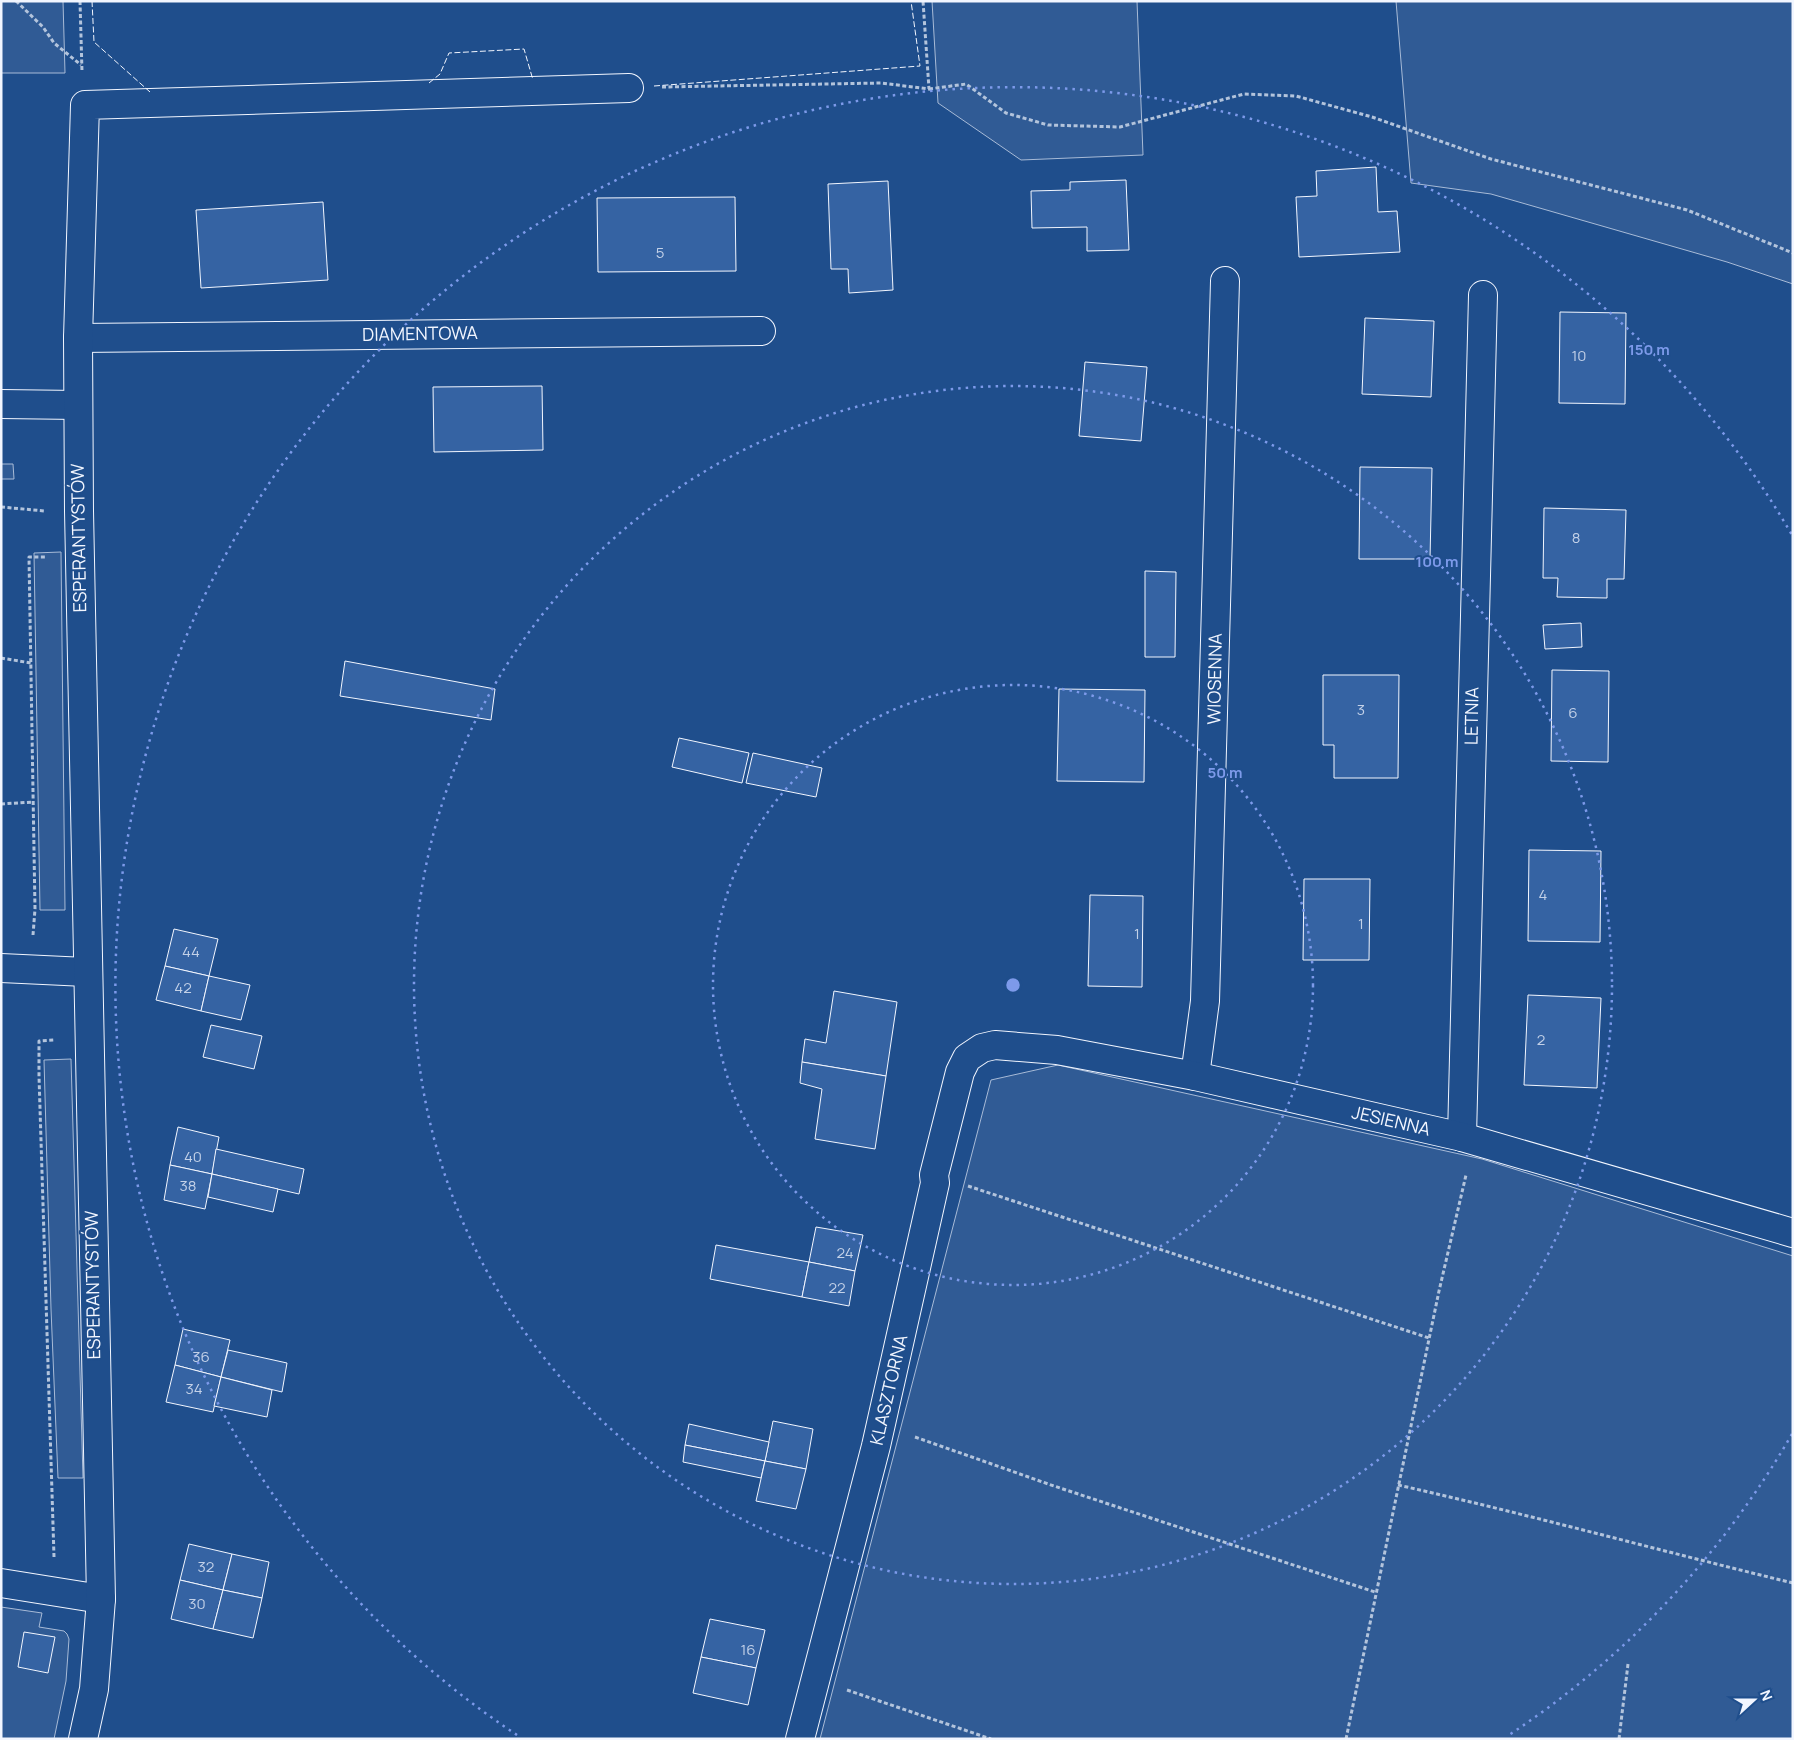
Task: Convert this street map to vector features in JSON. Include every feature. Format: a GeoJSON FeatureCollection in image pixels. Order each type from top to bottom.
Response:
{"type":"FeatureCollection","features":[{"type":"Feature","properties":{"kind":"street","name":"ESPERANTYSTÓW"},"geometry":{"type":"LineString","coordinates":[[83,1739],[94,1688],[101,1599],[86,972],[78,405],[84,105],[629,88]]}},
{"type":"Feature","properties":{"kind":"street","name":"WIOSENNA"},"geometry":{"type":"LineString","coordinates":[[1195,1076],[1206,982],[1225,281]]}},
{"type":"Feature","properties":{"kind":"street","name":"LETNIA"},"geometry":{"type":"LineString","coordinates":[[1468,1139],[1483,295]]}},
{"type":"Feature","properties":{"kind":"street","name":"DIAMENTOWA"},"geometry":{"type":"LineString","coordinates":[[78,338],[761,331]]}},
{"type":"Feature","properties":{"kind":"street"},"geometry":{"type":"LineString","coordinates":[[1,404],[78,405]]}},
{"type":"Feature","properties":{"kind":"street"},"geometry":{"type":"LineString","coordinates":[[1,968],[86,972]]}},
{"type":"Feature","properties":{"kind":"street","name":"JESIENNA"},"geometry":{"type":"LineString","coordinates":[[982,1048],[995,1044],[1057,1050],[1195,1076],[1468,1139],[1793,1233]]}},
{"type":"Feature","properties":{"kind":"street","name":"KLASZTORNA"},"geometry":{"type":"LineString","coordinates":[[800,1739],[881,1425],[935,1183],[934,1175],[960,1072],[967,1058],[982,1048]]}},
{"type":"Feature","properties":{"kind":"street"},"geometry":{"type":"LineString","coordinates":[[1,1583],[53,1593],[101,1599]]}},
{"type":"Feature","properties":{"kind":"path"},"geometry":{"type":"LineString","coordinates":[[16,1],[43,27],[54,42],[82,66],[80,1]]}},
{"type":"Feature","properties":{"kind":"path"},"geometry":{"type":"LineString","coordinates":[[923,1],[929,89]]}},
{"type":"Feature","properties":{"kind":"path"},"geometry":{"type":"LineString","coordinates":[[629,88],[881,83],[929,89],[966,84],[1006,113],[1048,125],[1120,127],[1244,94],[1296,96],[1372,117],[1491,159],[1687,210],[1793,253]]}},
{"type":"Feature","properties":{"kind":"path"},"geometry":{"type":"LineString","coordinates":[[1,507],[51,511]]}},
{"type":"Feature","properties":{"kind":"path"},"geometry":{"type":"LineString","coordinates":[[32,943],[35,909],[29,557],[48,557]]}},
{"type":"Feature","properties":{"kind":"path"},"geometry":{"type":"LineString","coordinates":[[1,658],[31,663]]}},
{"type":"Feature","properties":{"kind":"path"},"geometry":{"type":"LineString","coordinates":[[1,804],[33,802]]}},
{"type":"Feature","properties":{"kind":"path"},"geometry":{"type":"LineString","coordinates":[[53,1593],[39,1041],[57,1040]]}},
{"type":"Feature","properties":{"kind":"path"},"geometry":{"type":"LineString","coordinates":[[1346,1739],[1468,1139]]}},
{"type":"Feature","properties":{"kind":"path"},"geometry":{"type":"LineString","coordinates":[[934,1175],[1429,1338]]}},
{"type":"Feature","properties":{"kind":"path"},"geometry":{"type":"LineString","coordinates":[[881,1425],[1054,1486],[1376,1592]]}},
{"type":"Feature","properties":{"kind":"path"},"geometry":{"type":"LineString","coordinates":[[1398,1485],[1513,1511],[1636,1545],[1793,1583]]}},
{"type":"Feature","properties":{"kind":"path"},"geometry":{"type":"LineString","coordinates":[[1619,1739],[1628,1664]]}},
{"type":"Feature","properties":{"kind":"path"},"geometry":{"type":"LineString","coordinates":[[816,1680],[991,1739]]}},
{"type":"Feature","properties":{"kind":"shaded area"},"geometry":{"type":"Polygon","coordinates":[[[1,1],[63,1],[65,73],[1,73],[1,1]]]}},
{"type":"Feature","properties":{"kind":"shaded area"},"geometry":{"type":"Polygon","coordinates":[[[932,1],[1137,1],[1143,155],[1021,160],[938,103],[932,1]]]}},
{"type":"Feature","properties":{"kind":"shaded area"},"geometry":{"type":"Polygon","coordinates":[[[1396,1],[1793,1],[1793,284],[1727,262],[1491,194],[1411,183],[1396,1]]]}},
{"type":"Feature","properties":{"kind":"shaded area"},"geometry":{"type":"Polygon","coordinates":[[[1,464],[13,464],[14,479],[1,479],[1,464]]]}},
{"type":"Feature","properties":{"kind":"shaded area"},"geometry":{"type":"Polygon","coordinates":[[[61,552],[65,910],[40,910],[34,553],[61,552]]]}},
{"type":"Feature","properties":{"kind":"shaded area"},"geometry":{"type":"Polygon","coordinates":[[[71,1059],[83,1478],[58,1478],[44,1060],[71,1059]]]}},
{"type":"Feature","properties":{"kind":"shaded area"},"geometry":{"type":"Polygon","coordinates":[[[1058,1065],[1482,1159],[1793,1256],[1793,1739],[820,1739],[991,1080],[1058,1065]]]}},
{"type":"Feature","properties":{"kind":"shaded area"},"geometry":{"type":"Polygon","coordinates":[[[1,1607],[42,1613],[39,1627],[64,1631],[67,1634],[69,1639],[66,1681],[54,1739],[1,1739],[1,1607]]]}},
{"type":"Feature","properties":{"kind":"building"},"geometry":{"type":"Polygon","coordinates":[[[1376,167],[1378,212],[1397,211],[1400,252],[1299,257],[1296,197],[1317,196],[1316,171],[1376,167]]]}},
{"type":"Feature","properties":{"kind":"building"},"geometry":{"type":"Polygon","coordinates":[[[1126,180],[1129,250],[1087,251],[1087,227],[1032,228],[1031,191],[1070,190],[1070,182],[1126,180]]]}},
{"type":"Feature","properties":{"kind":"building"},"geometry":{"type":"Polygon","coordinates":[[[888,181],[893,290],[849,293],[848,269],[831,269],[828,184],[888,181]]]}},
{"type":"Feature","properties":{"kind":"building"},"geometry":{"type":"Polygon","coordinates":[[[735,197],[736,271],[598,272],[597,198],[735,197]]]}},
{"type":"Feature","properties":{"kind":"building"},"geometry":{"type":"Polygon","coordinates":[[[323,202],[328,280],[201,288],[196,210],[323,202]]]}},
{"type":"Feature","properties":{"kind":"building"},"geometry":{"type":"Polygon","coordinates":[[[1560,312],[1626,313],[1625,404],[1559,403],[1560,312]]]}},
{"type":"Feature","properties":{"kind":"building"},"geometry":{"type":"Polygon","coordinates":[[[1365,318],[1434,321],[1431,397],[1362,394],[1365,318]]]}},
{"type":"Feature","properties":{"kind":"building"},"geometry":{"type":"Polygon","coordinates":[[[1085,362],[1147,367],[1141,441],[1079,436],[1085,362]]]}},
{"type":"Feature","properties":{"kind":"building"},"geometry":{"type":"Polygon","coordinates":[[[542,386],[543,450],[434,452],[433,387],[542,386]]]}},
{"type":"Feature","properties":{"kind":"building"},"geometry":{"type":"Polygon","coordinates":[[[1360,467],[1432,468],[1430,559],[1359,559],[1360,467]]]}},
{"type":"Feature","properties":{"kind":"building"},"geometry":{"type":"Polygon","coordinates":[[[1544,508],[1626,510],[1624,579],[1607,579],[1607,598],[1557,597],[1558,578],[1543,578],[1544,508]]]}},
{"type":"Feature","properties":{"kind":"building"},"geometry":{"type":"Polygon","coordinates":[[[1145,571],[1176,572],[1175,657],[1145,657],[1145,571]]]}},
{"type":"Feature","properties":{"kind":"building"},"geometry":{"type":"Polygon","coordinates":[[[1581,623],[1582,647],[1545,649],[1543,625],[1581,623]]]}},
{"type":"Feature","properties":{"kind":"building"},"geometry":{"type":"Polygon","coordinates":[[[345,661],[495,689],[491,720],[340,696],[345,661]]]}},
{"type":"Feature","properties":{"kind":"building"},"geometry":{"type":"Polygon","coordinates":[[[1552,670],[1609,671],[1608,762],[1551,761],[1552,670]]]}},
{"type":"Feature","properties":{"kind":"building"},"geometry":{"type":"Polygon","coordinates":[[[1323,675],[1399,675],[1398,778],[1334,778],[1334,745],[1323,745],[1323,675]]]}},
{"type":"Feature","properties":{"kind":"building"},"geometry":{"type":"Polygon","coordinates":[[[1059,689],[1145,690],[1144,782],[1057,781],[1059,689]]]}},
{"type":"Feature","properties":{"kind":"building"},"geometry":{"type":"Polygon","coordinates":[[[679,738],[749,753],[742,783],[672,767],[679,738]]]}},
{"type":"Feature","properties":{"kind":"building"},"geometry":{"type":"Polygon","coordinates":[[[753,753],[822,768],[816,797],[746,783],[753,753]]]}},
{"type":"Feature","properties":{"kind":"building"},"geometry":{"type":"Polygon","coordinates":[[[1529,850],[1601,851],[1600,942],[1528,941],[1529,850]]]}},
{"type":"Feature","properties":{"kind":"building"},"geometry":{"type":"Polygon","coordinates":[[[1304,879],[1370,879],[1369,960],[1303,960],[1304,879]]]}},
{"type":"Feature","properties":{"kind":"building"},"geometry":{"type":"Polygon","coordinates":[[[1090,895],[1143,896],[1142,987],[1088,986],[1090,895]]]}},
{"type":"Feature","properties":{"kind":"building"},"geometry":{"type":"Polygon","coordinates":[[[174,929],[218,939],[209,976],[165,966],[174,929]]]}},
{"type":"Feature","properties":{"kind":"building"},"geometry":{"type":"Polygon","coordinates":[[[165,966],[209,976],[201,1011],[156,1000],[165,966]]]}},
{"type":"Feature","properties":{"kind":"building"},"geometry":{"type":"Polygon","coordinates":[[[209,976],[250,985],[241,1020],[201,1011],[209,976]]]}},
{"type":"Feature","properties":{"kind":"building"},"geometry":{"type":"Polygon","coordinates":[[[834,991],[897,1002],[886,1076],[802,1062],[805,1039],[826,1043],[834,991]]]}},
{"type":"Feature","properties":{"kind":"building"},"geometry":{"type":"Polygon","coordinates":[[[1528,995],[1601,998],[1597,1088],[1524,1085],[1528,995]]]}},
{"type":"Feature","properties":{"kind":"building"},"geometry":{"type":"Polygon","coordinates":[[[211,1025],[262,1036],[254,1069],[203,1057],[211,1025]]]}},
{"type":"Feature","properties":{"kind":"building"},"geometry":{"type":"Polygon","coordinates":[[[802,1062],[886,1076],[875,1149],[815,1139],[822,1089],[800,1083],[802,1062]]]}},
{"type":"Feature","properties":{"kind":"building"},"geometry":{"type":"Polygon","coordinates":[[[178,1127],[219,1137],[212,1174],[170,1165],[178,1127]]]}},
{"type":"Feature","properties":{"kind":"building"},"geometry":{"type":"Polygon","coordinates":[[[216,1149],[304,1169],[299,1194],[212,1174],[216,1149]]]}},
{"type":"Feature","properties":{"kind":"building"},"geometry":{"type":"Polygon","coordinates":[[[170,1165],[212,1174],[205,1209],[164,1200],[170,1165]]]}},
{"type":"Feature","properties":{"kind":"building"},"geometry":{"type":"Polygon","coordinates":[[[212,1174],[278,1189],[273,1212],[208,1197],[212,1174]]]}},
{"type":"Feature","properties":{"kind":"building"},"geometry":{"type":"Polygon","coordinates":[[[816,1227],[863,1235],[855,1271],[809,1262],[816,1227]]]}},
{"type":"Feature","properties":{"kind":"building"},"geometry":{"type":"Polygon","coordinates":[[[716,1245],[809,1262],[802,1297],[710,1279],[716,1245]]]}},
{"type":"Feature","properties":{"kind":"building"},"geometry":{"type":"Polygon","coordinates":[[[809,1262],[855,1271],[849,1306],[802,1297],[809,1262]]]}},
{"type":"Feature","properties":{"kind":"building"},"geometry":{"type":"Polygon","coordinates":[[[183,1329],[230,1340],[221,1377],[175,1365],[183,1329]]]}},
{"type":"Feature","properties":{"kind":"building"},"geometry":{"type":"Polygon","coordinates":[[[228,1350],[287,1363],[282,1392],[221,1377],[228,1350]]]}},
{"type":"Feature","properties":{"kind":"building"},"geometry":{"type":"Polygon","coordinates":[[[175,1365],[221,1377],[213,1412],[166,1402],[175,1365]]]}},
{"type":"Feature","properties":{"kind":"building"},"geometry":{"type":"Polygon","coordinates":[[[221,1377],[272,1390],[267,1417],[214,1406],[221,1377]]]}},
{"type":"Feature","properties":{"kind":"building"},"geometry":{"type":"Polygon","coordinates":[[[773,1421],[813,1429],[806,1469],[765,1461],[773,1421]]]}},
{"type":"Feature","properties":{"kind":"building"},"geometry":{"type":"Polygon","coordinates":[[[689,1424],[769,1442],[765,1461],[685,1445],[689,1424]]]}},
{"type":"Feature","properties":{"kind":"building"},"geometry":{"type":"Polygon","coordinates":[[[685,1445],[765,1461],[761,1478],[683,1462],[685,1445]]]}},
{"type":"Feature","properties":{"kind":"building"},"geometry":{"type":"Polygon","coordinates":[[[765,1461],[806,1469],[796,1509],[756,1501],[765,1461]]]}},
{"type":"Feature","properties":{"kind":"building"},"geometry":{"type":"Polygon","coordinates":[[[189,1544],[232,1554],[223,1590],[180,1580],[189,1544]]]}},
{"type":"Feature","properties":{"kind":"building"},"geometry":{"type":"Polygon","coordinates":[[[232,1554],[269,1562],[262,1598],[223,1590],[232,1554]]]}},
{"type":"Feature","properties":{"kind":"building"},"geometry":{"type":"Polygon","coordinates":[[[180,1580],[223,1590],[213,1629],[171,1619],[180,1580]]]}},
{"type":"Feature","properties":{"kind":"building"},"geometry":{"type":"Polygon","coordinates":[[[223,1590],[262,1598],[253,1638],[213,1629],[223,1590]]]}},
{"type":"Feature","properties":{"kind":"building"},"geometry":{"type":"Polygon","coordinates":[[[710,1619],[765,1630],[756,1668],[701,1657],[710,1619]]]}},
{"type":"Feature","properties":{"kind":"building"},"geometry":{"type":"Polygon","coordinates":[[[24,1632],[55,1637],[48,1673],[18,1667],[24,1632]]]}},
{"type":"Feature","properties":{"kind":"building"},"geometry":{"type":"Polygon","coordinates":[[[701,1657],[756,1668],[748,1705],[693,1693],[701,1657]]]}},
{"type":"Feature","properties":{"kind":"fence"},"geometry":{"type":"LineString","coordinates":[[92,1],[94,42],[150,92]]}},
{"type":"Feature","properties":{"kind":"fence"},"geometry":{"type":"LineString","coordinates":[[654,86],[920,66],[911,1]]}},
{"type":"Feature","properties":{"kind":"fence"},"geometry":{"type":"LineString","coordinates":[[429,83],[440,74],[449,53],[524,49],[533,80]]}}]}
